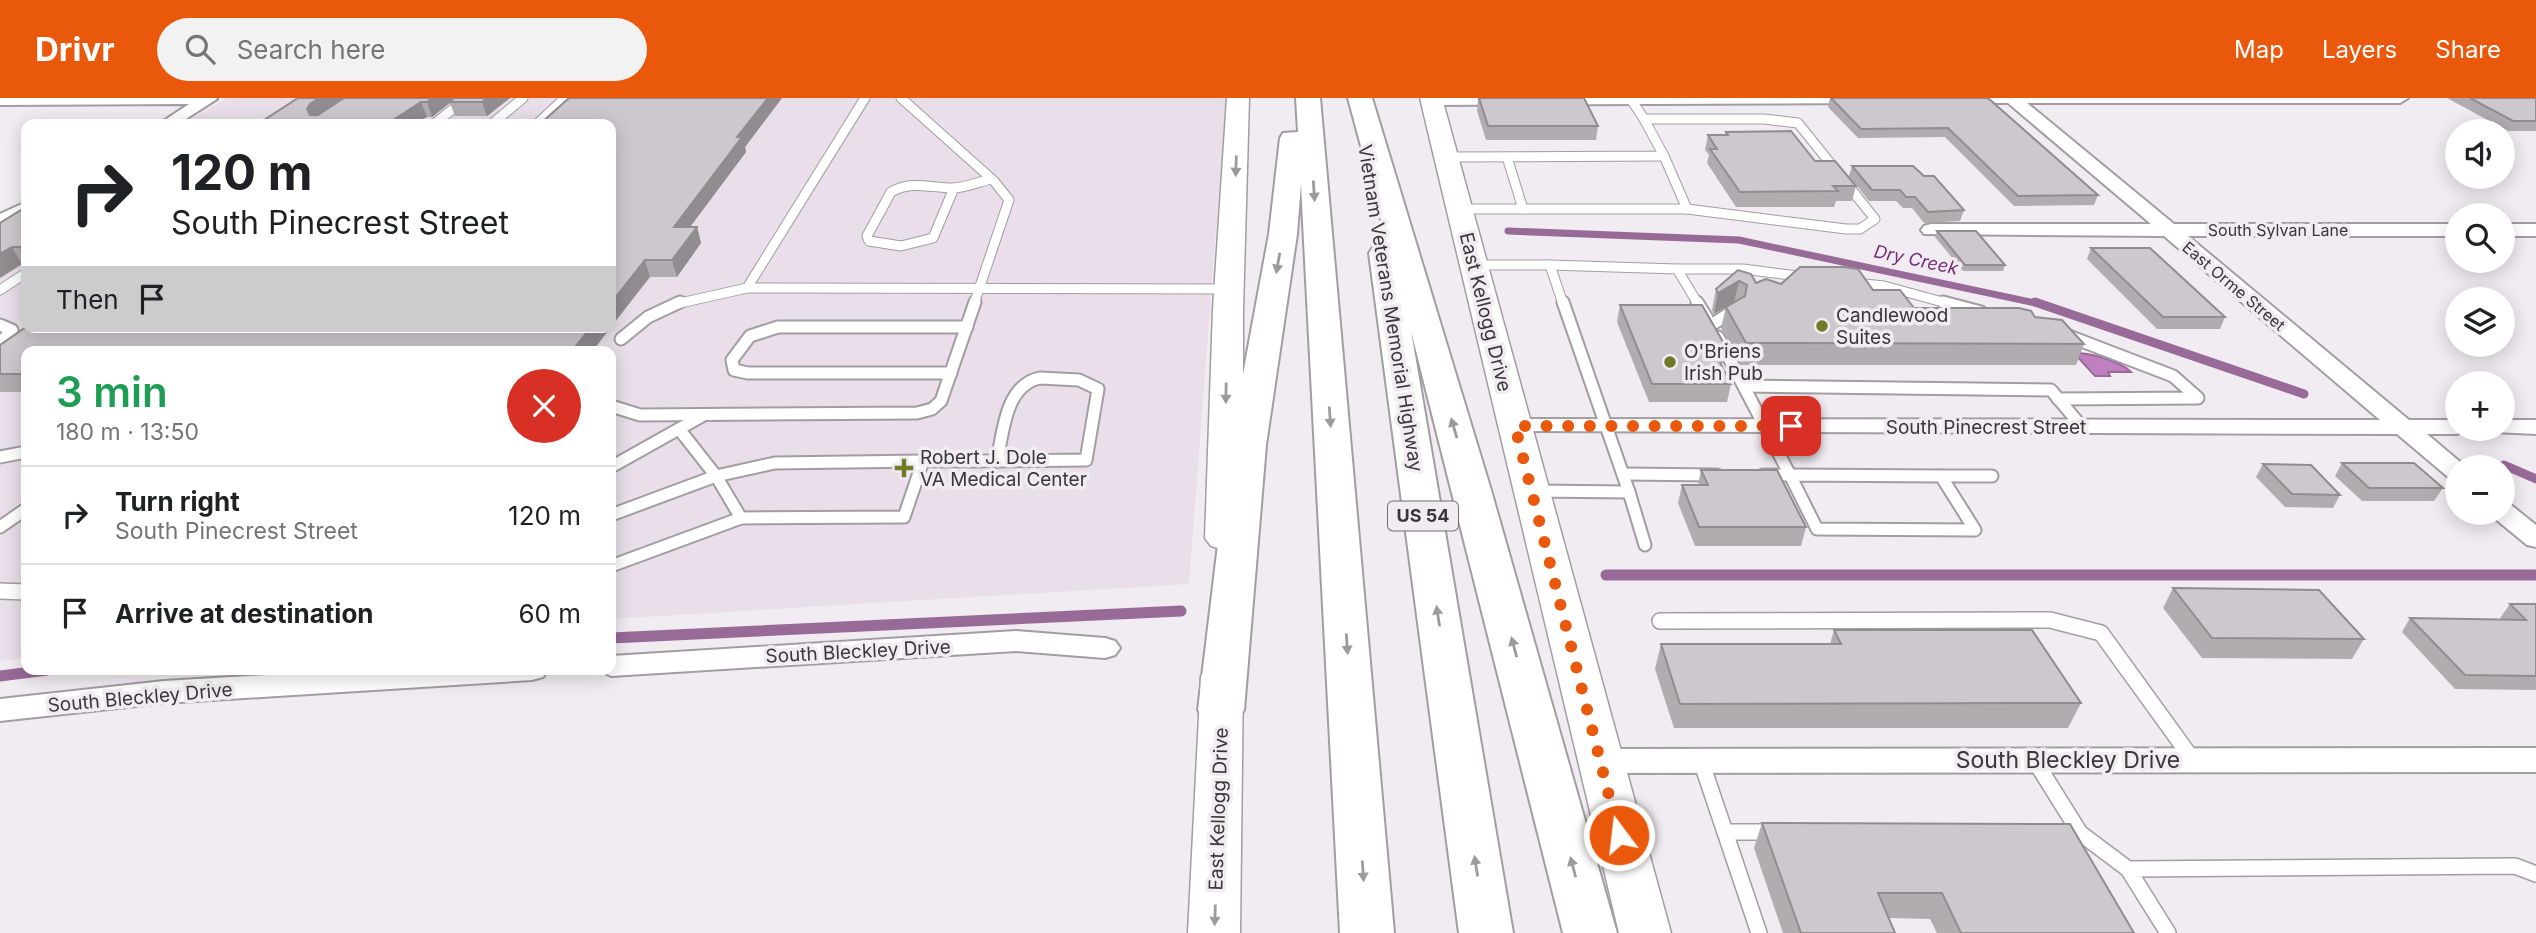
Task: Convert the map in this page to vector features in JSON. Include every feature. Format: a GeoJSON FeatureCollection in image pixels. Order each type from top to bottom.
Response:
{"type":"FeatureCollection","features":[{"type":"Feature","properties":{"kind":"highway"},"geometry":{"type":"LineString","coordinates":[[1221,710],[1248,445],[1283,234],[1297,98]]}},
{"type":"Feature","properties":{"kind":"highway"},"geometry":{"type":"LineString","coordinates":[[1308,98],[1367,933]]}},
{"type":"Feature","properties":{"kind":"highway"},"geometry":{"type":"LineString","coordinates":[[1360,98],[1472,490],[1590,933]]}},
{"type":"Feature","properties":{"kind":"highway","name":"Vietnam Veterans Memorial Highway"},"geometry":{"type":"LineString","coordinates":[[1360,98],[1486,933]]}},
{"type":"Feature","properties":{"kind":"main road","name":"East Kellogg Drive"},"geometry":{"type":"LineString","coordinates":[[1214,933],[1229,289],[1238,98]]}},
{"type":"Feature","properties":{"kind":"main road","name":"East Kellogg Drive"},"geometry":{"type":"LineString","coordinates":[[1431,99],[1645,933]]}},
{"type":"Feature","properties":{"kind":"street"},"geometry":{"type":"LineString","coordinates":[[1431,99],[1884,98]]}},
{"type":"Feature","properties":{"kind":"street"},"geometry":{"type":"LineString","coordinates":[[1936,98],[2400,98]]}},
{"type":"Feature","properties":{"kind":"street","name":"East Orme Street"},"geometry":{"type":"LineString","coordinates":[[2012,98],[2445,463]]}},
{"type":"Feature","properties":{"kind":"street"},"geometry":{"type":"LineString","coordinates":[[0,100],[210,99]]}},
{"type":"Feature","properties":{"kind":"street"},"geometry":{"type":"LineString","coordinates":[[176,119],[210,99]]}},
{"type":"Feature","properties":{"kind":"street"},"geometry":{"type":"LineString","coordinates":[[0,222],[21,210]]}},
{"type":"Feature","properties":{"kind":"street","name":"South Sylvan Lane"},"geometry":{"type":"LineString","coordinates":[[1931,230],[2445,230]]}},
{"type":"Feature","properties":{"kind":"street"},"geometry":{"type":"LineString","coordinates":[[2515,230],[2536,230]]}},
{"type":"Feature","properties":{"kind":"street","name":"South Pinecrest Street"},"geometry":{"type":"LineString","coordinates":[[1515,426],[2445,427]]}},
{"type":"Feature","properties":{"kind":"street"},"geometry":{"type":"LineString","coordinates":[[2515,427],[2536,427]]}},
{"type":"Feature","properties":{"kind":"street"},"geometry":{"type":"LineString","coordinates":[[2515,522],[2536,540]]}},
{"type":"Feature","properties":{"kind":"street","name":"South Bleckley Drive"},"geometry":{"type":"LineString","coordinates":[[616,666],[1016,641],[1105,649]]}},
{"type":"Feature","properties":{"kind":"street","name":"South Bleckley Drive"},"geometry":{"type":"LineString","coordinates":[[0,709],[163,692],[447,675]]}},
{"type":"Feature","properties":{"kind":"street","name":"South Bleckley Drive"},"geometry":{"type":"LineString","coordinates":[[1600,761],[2536,760]]}},
{"type":"Feature","properties":{"kind":"lane"},"geometry":{"type":"LineString","coordinates":[[440,119],[467,98]]}},
{"type":"Feature","properties":{"kind":"lane"},"geometry":{"type":"LineString","coordinates":[[498,119],[523,98]]}},
{"type":"Feature","properties":{"kind":"lane"},"geometry":{"type":"LineString","coordinates":[[542,119],[565,98]]}},
{"type":"Feature","properties":{"kind":"lane"},"geometry":{"type":"LineString","coordinates":[[747,288],[865,98]]}},
{"type":"Feature","properties":{"kind":"lane"},"geometry":{"type":"LineString","coordinates":[[616,408],[640,415],[917,412],[932,409],[941,401],[1009,200],[991,179],[901,98]]}},
{"type":"Feature","properties":{"kind":"lane"},"geometry":{"type":"LineString","coordinates":[[1630,98],[1664,156],[1687,209]]}},
{"type":"Feature","properties":{"kind":"lane"},"geometry":{"type":"LineString","coordinates":[[1747,98],[1763,119]]}},
{"type":"Feature","properties":{"kind":"lane"},"geometry":{"type":"LineString","coordinates":[[1459,209],[1687,209],[1846,229],[1860,229],[1875,219],[1805,128],[1786,120],[1644,119]]}},
{"type":"Feature","properties":{"kind":"lane"},"geometry":{"type":"LineString","coordinates":[[1446,157],[1664,156]]}},
{"type":"Feature","properties":{"kind":"lane"},"geometry":{"type":"LineString","coordinates":[[1507,157],[1523,209]]}},
{"type":"Feature","properties":{"kind":"lane"},"geometry":{"type":"LineString","coordinates":[[954,188],[933,238],[911,245],[878,245],[869,242],[867,236],[891,192],[897,188],[926,185],[954,188],[991,179]]}},
{"type":"Feature","properties":{"kind":"lane"},"geometry":{"type":"LineString","coordinates":[[1474,265],[1743,269],[1821,279]]}},
{"type":"Feature","properties":{"kind":"lane"},"geometry":{"type":"LineString","coordinates":[[1550,265],[1645,545]]}},
{"type":"Feature","properties":{"kind":"lane"},"geometry":{"type":"LineString","coordinates":[[1677,269],[1767,426],[1817,529],[1975,530],[1941,476]]}},
{"type":"Feature","properties":{"kind":"lane"},"geometry":{"type":"LineString","coordinates":[[1773,282],[1783,274]]}},
{"type":"Feature","properties":{"kind":"lane"},"geometry":{"type":"LineString","coordinates":[[0,290],[21,277]]}},
{"type":"Feature","properties":{"kind":"lane"},"geometry":{"type":"LineString","coordinates":[[1846,282],[1884,286],[1989,314]]}},
{"type":"Feature","properties":{"kind":"lane"},"geometry":{"type":"LineString","coordinates":[[621,339],[631,328],[671,304],[747,288],[1229,289]]}},
{"type":"Feature","properties":{"kind":"lane"},"geometry":{"type":"LineString","coordinates":[[1711,325],[1735,310]]}},
{"type":"Feature","properties":{"kind":"lane"},"geometry":{"type":"LineString","coordinates":[[0,325],[12,330],[0,343]]}},
{"type":"Feature","properties":{"kind":"lane"},"geometry":{"type":"LineString","coordinates":[[951,373],[748,373],[733,370],[732,360],[744,338],[758,330],[778,327],[967,327]]}},
{"type":"Feature","properties":{"kind":"lane"},"geometry":{"type":"LineString","coordinates":[[2055,332],[2173,376],[2197,398],[2059,399]]}},
{"type":"Feature","properties":{"kind":"lane"},"geometry":{"type":"LineString","coordinates":[[616,513],[716,476],[775,463],[923,461],[997,461],[1086,460],[1098,389],[1090,382],[1079,379],[1035,379],[1021,388],[1012,399],[997,461]]}},
{"type":"Feature","properties":{"kind":"lane"},"geometry":{"type":"LineString","coordinates":[[1744,386],[2051,390],[2082,427]]}},
{"type":"Feature","properties":{"kind":"lane"},"geometry":{"type":"LineString","coordinates":[[616,464],[705,414]]}},
{"type":"Feature","properties":{"kind":"lane"},"geometry":{"type":"LineString","coordinates":[[679,429],[716,476],[741,518]]}},
{"type":"Feature","properties":{"kind":"lane"},"geometry":{"type":"LineString","coordinates":[[0,457],[21,453]]}},
{"type":"Feature","properties":{"kind":"lane"},"geometry":{"type":"LineString","coordinates":[[616,564],[741,518],[904,517],[923,461]]}},
{"type":"Feature","properties":{"kind":"lane"},"geometry":{"type":"LineString","coordinates":[[1623,474],[1735,475]]}},
{"type":"Feature","properties":{"kind":"lane"},"geometry":{"type":"LineString","coordinates":[[1749,475],[1992,476]]}},
{"type":"Feature","properties":{"kind":"lane"},"geometry":{"type":"LineString","coordinates":[[1531,491],[1629,492]]}},
{"type":"Feature","properties":{"kind":"lane"},"geometry":{"type":"LineString","coordinates":[[0,527],[21,512]]}},
{"type":"Feature","properties":{"kind":"lane"},"geometry":{"type":"LineString","coordinates":[[0,591],[21,592]]}},
{"type":"Feature","properties":{"kind":"lane"},"geometry":{"type":"LineString","coordinates":[[1660,621],[2050,620],[2063,623],[2101,634],[2193,760]]}},
{"type":"Feature","properties":{"kind":"lane"},"geometry":{"type":"LineString","coordinates":[[1702,761],[1759,933]]}},
{"type":"Feature","properties":{"kind":"lane"},"geometry":{"type":"LineString","coordinates":[[2035,761],[2080,833],[2128,869],[2168,933]]}},
{"type":"Feature","properties":{"kind":"lane"},"geometry":{"type":"LineString","coordinates":[[1725,832],[1794,832]]}},
{"type":"Feature","properties":{"kind":"lane"},"geometry":{"type":"LineString","coordinates":[[2039,833],[2080,833]]}},
{"type":"Feature","properties":{"kind":"lane"},"geometry":{"type":"LineString","coordinates":[[2128,869],[2515,866],[2536,874]]}},
{"type":"Feature","properties":{"kind":"shaded area","name":"Robert J. Dole VA Medical Center"},"geometry":{"type":"Polygon","coordinates":[[[227,98],[1226,98],[1189,584],[616,619],[616,346],[21,346],[21,659],[0,661],[0,236],[21,223],[21,333],[616,333],[616,119],[191,119],[227,98]]]}},
{"type":"Feature","properties":{"kind":"shaded area"},"geometry":{"type":"Polygon","coordinates":[[[2074,353],[2104,358],[2131,372],[2108,372],[2110,376],[2095,376],[2074,353]]]}},
{"type":"Feature","properties":{"kind":"building"},"geometry":{"type":"Polygon","coordinates":[[[298,98],[319,98],[307,109],[310,115],[318,115],[344,98],[432,98],[395,119],[266,119],[298,98]]]}},
{"type":"Feature","properties":{"kind":"building"},"geometry":{"type":"Polygon","coordinates":[[[454,98],[487,98],[482,102],[450,102],[454,98]]]}},
{"type":"Feature","properties":{"kind":"building"},"geometry":{"type":"Polygon","coordinates":[[[569,98],[768,98],[674,227],[697,227],[672,260],[645,260],[616,297],[616,119],[546,119],[569,98]]]}},
{"type":"Feature","properties":{"kind":"building"},"geometry":{"type":"Polygon","coordinates":[[[1479,98],[1584,98],[1598,126],[1488,126],[1479,98]]]}},
{"type":"Feature","properties":{"kind":"building"},"geometry":{"type":"Polygon","coordinates":[[[1831,98],[1988,98],[2098,195],[2018,196],[1948,128],[1861,129],[1831,98]]]}},
{"type":"Feature","properties":{"kind":"building"},"geometry":{"type":"Polygon","coordinates":[[[2470,98],[2536,98],[2536,121],[2509,119],[2470,98]]]}},
{"type":"Feature","properties":{"kind":"building"},"geometry":{"type":"Polygon","coordinates":[[[1791,131],[1815,161],[1835,161],[1856,186],[1833,186],[1838,191],[1740,192],[1710,149],[1717,149],[1708,135],[1728,135],[1726,132],[1791,131]]]}},
{"type":"Feature","properties":{"kind":"building"},"geometry":{"type":"Polygon","coordinates":[[[1852,166],[1913,166],[1924,176],[1934,176],[1964,210],[1928,212],[1915,197],[1906,197],[1900,190],[1872,190],[1852,166]]]}},
{"type":"Feature","properties":{"kind":"building"},"geometry":{"type":"Polygon","coordinates":[[[21,210],[21,247],[12,247],[0,254],[0,223],[21,210]]]}},
{"type":"Feature","properties":{"kind":"building"},"geometry":{"type":"Polygon","coordinates":[[[1937,231],[1976,231],[2005,265],[1965,265],[1937,231]]]}},
{"type":"Feature","properties":{"kind":"building"},"geometry":{"type":"Polygon","coordinates":[[[2091,248],[2150,248],[2225,317],[2163,317],[2091,248]]]}},
{"type":"Feature","properties":{"kind":"building"},"geometry":{"type":"Polygon","coordinates":[[[1800,267],[1858,269],[1873,290],[1900,290],[1914,308],[2019,308],[2031,311],[2035,317],[2062,320],[2084,344],[1746,343],[1726,307],[1745,296],[1747,285],[1739,281],[1718,293],[1716,289],[1738,270],[1751,274],[1756,283],[1766,279],[1781,284],[1800,267]]]}},
{"type":"Feature","properties":{"kind":"building","name":"O'Briens Irish Pub"},"geometry":{"type":"Polygon","coordinates":[[[1620,305],[1702,305],[1726,347],[1712,347],[1731,384],[1652,384],[1620,305]]]}},
{"type":"Feature","properties":{"kind":"building"},"geometry":{"type":"Polygon","coordinates":[[[21,330],[21,333],[586,333],[576,346],[21,346],[21,374],[0,374],[0,345],[21,330]]]}},
{"type":"Feature","properties":{"kind":"building"},"geometry":{"type":"Polygon","coordinates":[[[2342,463],[2414,463],[2443,488],[2369,488],[2342,463]]]}},
{"type":"Feature","properties":{"kind":"building"},"geometry":{"type":"Polygon","coordinates":[[[2263,464],[2311,465],[2340,495],[2292,494],[2263,464]]]}},
{"type":"Feature","properties":{"kind":"building"},"geometry":{"type":"Polygon","coordinates":[[[1701,470],[1777,470],[1806,527],[1699,527],[1682,485],[1708,485],[1701,470]]]}},
{"type":"Feature","properties":{"kind":"building"},"geometry":{"type":"Polygon","coordinates":[[[2173,588],[2319,590],[2364,639],[2212,638],[2173,588]]]}},
{"type":"Feature","properties":{"kind":"building"},"geometry":{"type":"Polygon","coordinates":[[[2510,604],[2536,604],[2536,676],[2465,675],[2410,618],[2526,620],[2510,604]]]}},
{"type":"Feature","properties":{"kind":"building"},"geometry":{"type":"Polygon","coordinates":[[[1834,630],[2032,630],[2081,703],[1680,704],[1661,644],[1841,644],[1834,630]]]}},
{"type":"Feature","properties":{"kind":"building"},"geometry":{"type":"Polygon","coordinates":[[[1762,823],[2070,824],[2134,933],[1961,933],[1942,893],[1878,893],[1895,933],[1801,933],[1762,823]]]}},
{"type":"Feature","properties":{"kind":"waterway","name":"Dry Creek"},"geometry":{"type":"LineString","coordinates":[[1508,231],[1739,240],[2040,304]]}},
{"type":"Feature","properties":{"kind":"waterway","name":"Dry Creek"},"geometry":{"type":"LineString","coordinates":[[2035,302],[2304,394]]}},
{"type":"Feature","properties":{"kind":"waterway","name":"Dry Creek"},"geometry":{"type":"LineString","coordinates":[[2515,470],[2536,479]]}},
{"type":"Feature","properties":{"kind":"waterway"},"geometry":{"type":"LineString","coordinates":[[1606,575],[2534,575]]}},
{"type":"Feature","properties":{"kind":"waterway"},"geometry":{"type":"LineString","coordinates":[[616,638],[1181,611]]}},
{"type":"Feature","properties":{"kind":"waterway"},"geometry":{"type":"LineString","coordinates":[[0,676],[21,673]]}},
{"type":"Feature","properties":{"kind":"place","name":"Candlewood Suites"},"geometry":{"type":"Point","coordinates":[1822,326]}},
{"type":"Feature","properties":{"kind":"place","name":"O'Briens Irish Pub"},"geometry":{"type":"Point","coordinates":[1670,362]}},
{"type":"Feature","properties":{"kind":"place","name":"Robert J. Dole VA Medical Center"},"geometry":{"type":"Point","coordinates":[904,468]}},
{"type":"Feature","properties":{"kind":"route"},"geometry":{"type":"LineString","coordinates":[[1619,835],[1515,426],[1791,426]]}}]}
